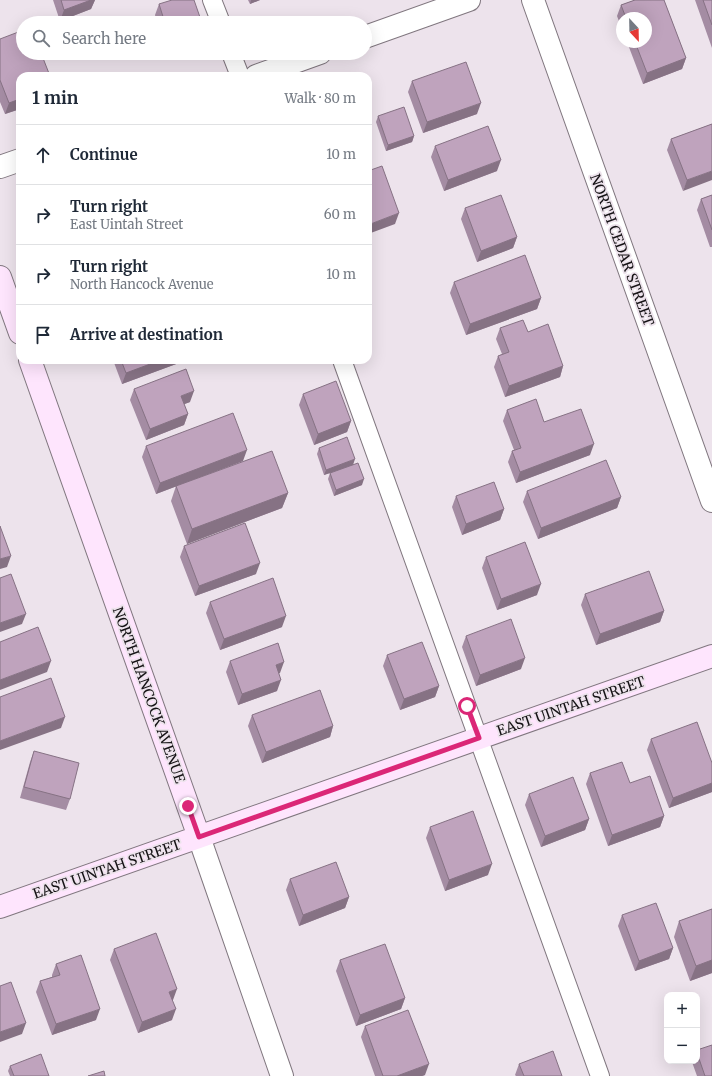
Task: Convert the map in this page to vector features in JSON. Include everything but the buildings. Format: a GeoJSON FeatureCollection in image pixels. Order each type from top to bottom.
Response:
{"type":"FeatureCollection","features":[{"type":"Feature","properties":{"kind":"main road"},"geometry":{"type":"LineString","coordinates":[[0,277],[16,322]]}},
{"type":"Feature","properties":{"kind":"main road","name":"NORTH HANCOCK AVENUE"},"geometry":{"type":"LineString","coordinates":[[31,364],[199,837]]}},
{"type":"Feature","properties":{"kind":"main road","name":"EAST UINTAH STREET"},"geometry":{"type":"LineString","coordinates":[[0,907],[712,656]]}},
{"type":"Feature","properties":{"kind":"street"},"geometry":{"type":"LineString","coordinates":[[372,35],[469,0]]}},
{"type":"Feature","properties":{"kind":"street","name":"NORTH CEDAR STREET"},"geometry":{"type":"LineString","coordinates":[[533,0],[712,501]]}},
{"type":"Feature","properties":{"kind":"street"},"geometry":{"type":"LineString","coordinates":[[267,72],[301,60]]}},
{"type":"Feature","properties":{"kind":"street"},"geometry":{"type":"LineString","coordinates":[[0,167],[16,161]]}},
{"type":"Feature","properties":{"kind":"street","name":"NORTH HANCOCK AVENUE"},"geometry":{"type":"LineString","coordinates":[[199,837],[282,1076]]}},
{"type":"Feature","properties":{"kind":"lane"},"geometry":{"type":"LineString","coordinates":[[212,0],[218,16]]}},
{"type":"Feature","properties":{"kind":"lane"},"geometry":{"type":"LineString","coordinates":[[234,60],[239,72]]}},
{"type":"Feature","properties":{"kind":"lane"},"geometry":{"type":"LineString","coordinates":[[343,364],[600,1076]]}},
{"type":"Feature","properties":{"kind":"route"},"geometry":{"type":"LineString","coordinates":[[188,806],[199,837],[479,738],[467,706]]}}]}
